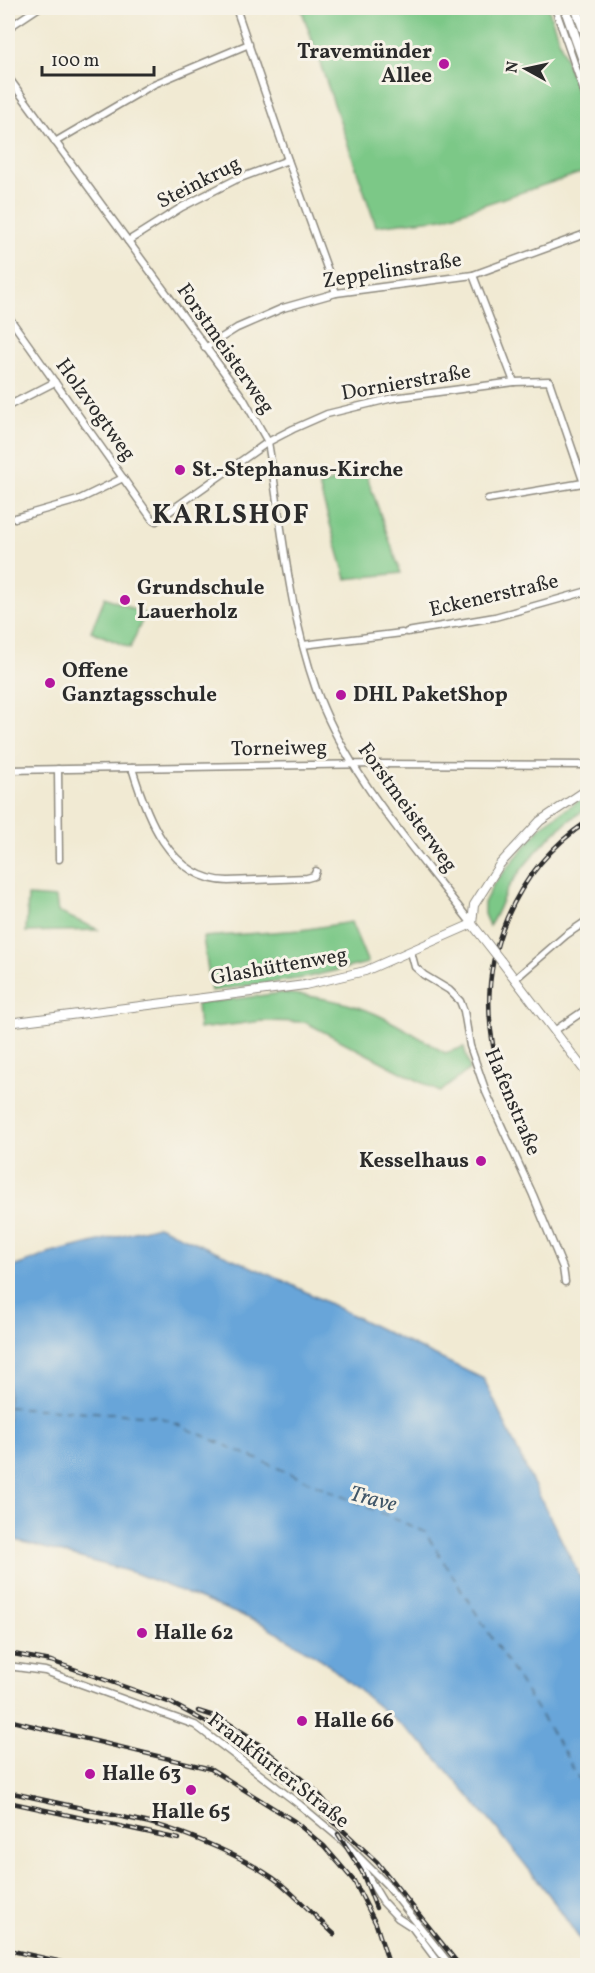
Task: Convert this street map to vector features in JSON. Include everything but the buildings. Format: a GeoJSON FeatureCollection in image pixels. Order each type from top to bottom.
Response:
{"type":"FeatureCollection","features":[{"type":"Feature","properties":{"kind":"highway"},"geometry":{"type":"LineString","coordinates":[[565,8],[588,73]]}},
{"type":"Feature","properties":{"kind":"highway"},"geometry":{"type":"LineString","coordinates":[[576,8],[588,40]]}},
{"type":"Feature","properties":{"kind":"street"},"geometry":{"type":"LineString","coordinates":[[8,28],[38,8]]}},
{"type":"Feature","properties":{"kind":"street"},"geometry":{"type":"LineString","coordinates":[[236,8],[336,293]]}},
{"type":"Feature","properties":{"kind":"street"},"geometry":{"type":"LineString","coordinates":[[555,8],[588,103]]}},
{"type":"Feature","properties":{"kind":"street"},"geometry":{"type":"LineString","coordinates":[[55,142],[154,84],[249,44]]}},
{"type":"Feature","properties":{"kind":"street","name":"Forstmeisterweg"},"geometry":{"type":"LineString","coordinates":[[8,76],[243,398],[268,442],[291,592],[303,645],[320,699],[353,765],[472,924]]}},
{"type":"Feature","properties":{"kind":"street","name":"Steinkrug"},"geometry":{"type":"LineString","coordinates":[[128,241],[192,201],[235,180],[288,160]]}},
{"type":"Feature","properties":{"kind":"street","name":"Zeppelinstraße"},"geometry":{"type":"LineString","coordinates":[[205,348],[237,328],[283,308],[336,293],[472,275],[588,233]]}},
{"type":"Feature","properties":{"kind":"street"},"geometry":{"type":"LineString","coordinates":[[472,275],[514,382]]}},
{"type":"Feature","properties":{"kind":"street","name":"Holzvogtweg"},"geometry":{"type":"LineString","coordinates":[[8,316],[152,519],[156,520]]}},
{"type":"Feature","properties":{"kind":"street","name":"Dornierstraße"},"geometry":{"type":"LineString","coordinates":[[156,520],[268,442],[327,414],[393,398],[514,382],[549,381],[583,483]]}},
{"type":"Feature","properties":{"kind":"street"},"geometry":{"type":"LineString","coordinates":[[8,406],[55,382]]}},
{"type":"Feature","properties":{"kind":"street"},"geometry":{"type":"LineString","coordinates":[[15,518],[78,500],[123,478]]}},
{"type":"Feature","properties":{"kind":"street"},"geometry":{"type":"LineString","coordinates":[[488,500],[583,483],[588,495]]}},
{"type":"Feature","properties":{"kind":"street","name":"Eckenerstraße"},"geometry":{"type":"LineString","coordinates":[[303,645],[405,633],[495,617],[588,591]]}},
{"type":"Feature","properties":{"kind":"street","name":"Torneiweg"},"geometry":{"type":"LineString","coordinates":[[8,770],[353,765],[588,765]]}},
{"type":"Feature","properties":{"kind":"street"},"geometry":{"type":"LineString","coordinates":[[132,768],[146,812],[160,838],[171,852],[197,874],[215,880],[228,881],[307,878],[314,876],[316,871]]}},
{"type":"Feature","properties":{"kind":"street"},"geometry":{"type":"LineString","coordinates":[[58,769],[59,859]]}},
{"type":"Feature","properties":{"kind":"street"},"geometry":{"type":"LineString","coordinates":[[588,789],[540,821],[500,864],[474,905],[472,924],[588,1075]]}},
{"type":"Feature","properties":{"kind":"street"},"geometry":{"type":"LineString","coordinates":[[514,979],[566,935],[588,920]]}},
{"type":"Feature","properties":{"kind":"street","name":"Glashüttenweg"},"geometry":{"type":"LineString","coordinates":[[8,1023],[305,985],[365,971],[472,924]]}},
{"type":"Feature","properties":{"kind":"street","name":"Hafenstraße"},"geometry":{"type":"LineString","coordinates":[[411,951],[415,967],[449,990],[460,1001],[470,1046],[486,1092],[533,1195],[563,1268],[565,1282]]}},
{"type":"Feature","properties":{"kind":"street"},"geometry":{"type":"LineString","coordinates":[[554,1031],[588,1008]]}},
{"type":"Feature","properties":{"kind":"street","name":"Frankfurter Straße"},"geometry":{"type":"LineString","coordinates":[[8,1666],[45,1671],[195,1725],[342,1840],[387,1886],[451,1965]]}},
{"type":"Feature","properties":{"kind":"street","name":"Frankfurter Straße"},"geometry":{"type":"LineString","coordinates":[[354,1853],[383,1902],[398,1918],[412,1927],[441,1965]]}},
{"type":"Feature","properties":{"kind":"green space","name":"Travemünder Allee"},"geometry":{"type":"Polygon","coordinates":[[[301,8],[548,8],[587,121],[587,171],[443,218],[376,226],[301,8]]]}},
{"type":"Feature","properties":{"kind":"green space"},"geometry":{"type":"Polygon","coordinates":[[[364,468],[401,573],[346,579],[319,486],[364,468]]]}},
{"type":"Feature","properties":{"kind":"green space"},"geometry":{"type":"Polygon","coordinates":[[[105,597],[145,614],[130,648],[91,631],[105,597]]]}},
{"type":"Feature","properties":{"kind":"green space"},"geometry":{"type":"Polygon","coordinates":[[[587,795],[587,808],[553,834],[516,876],[489,926],[484,914],[484,903],[493,885],[543,825],[587,795]]]}},
{"type":"Feature","properties":{"kind":"green space"},"geometry":{"type":"Polygon","coordinates":[[[28,896],[56,898],[58,912],[99,930],[26,932],[28,896]]]}},
{"type":"Feature","properties":{"kind":"green space"},"geometry":{"type":"Polygon","coordinates":[[[351,922],[368,963],[304,978],[211,991],[203,937],[301,930],[351,922]]]}},
{"type":"Feature","properties":{"kind":"green space"},"geometry":{"type":"Polygon","coordinates":[[[281,993],[330,1000],[366,1010],[411,1032],[445,1053],[464,1047],[470,1069],[440,1092],[305,1022],[262,1021],[199,1029],[197,1004],[281,993]]]}},
{"type":"Feature","properties":{"kind":"water","name":"Trave"},"geometry":{"type":"Polygon","coordinates":[[[158,1226],[284,1281],[484,1379],[587,1591],[588,1936],[581,1941],[550,1896],[497,1829],[426,1746],[321,1659],[263,1624],[135,1573],[8,1538],[8,1269],[51,1253],[158,1226]]]}},
{"type":"Feature","properties":{"kind":"ferry route"},"geometry":{"type":"LineString","coordinates":[[8,1407],[158,1416],[425,1532],[565,1754],[588,1795]]}},
{"type":"Feature","properties":{"kind":"railway"},"geometry":{"type":"LineString","coordinates":[[530,1149],[509,1098],[496,1058],[489,1012],[491,980],[497,948],[507,918],[521,890],[540,864],[562,841],[588,821]]}},
{"type":"Feature","properties":{"kind":"railway"},"geometry":{"type":"LineString","coordinates":[[8,1653],[51,1661],[171,1703],[215,1727],[253,1754],[324,1813],[377,1862],[460,1966]]}},
{"type":"Feature","properties":{"kind":"railway"},"geometry":{"type":"LineString","coordinates":[[198,1711],[220,1718],[247,1735],[314,1789],[340,1818]]}},
{"type":"Feature","properties":{"kind":"railway"},"geometry":{"type":"LineString","coordinates":[[8,1720],[211,1769],[294,1821],[324,1846],[354,1881],[376,1924],[389,1964]]}},
{"type":"Feature","properties":{"kind":"railway"},"geometry":{"type":"LineString","coordinates":[[8,1792],[150,1823],[218,1848],[252,1865],[280,1883],[334,1934]]}},
{"type":"Feature","properties":{"kind":"railway"},"geometry":{"type":"LineString","coordinates":[[8,1802],[179,1839]]}},
{"type":"Feature","properties":{"kind":"railway"},"geometry":{"type":"LineString","coordinates":[[338,1834],[362,1872],[376,1908]]}},
{"type":"Feature","properties":{"kind":"railway"},"geometry":{"type":"LineString","coordinates":[[8,1950],[80,1966]]}},
{"type":"Feature","properties":{"kind":"railway"},"geometry":{"type":"LineString","coordinates":[[8,1960],[35,1964]]}},
{"type":"Feature","properties":{"kind":"place","name":"Travemünder Allee"},"geometry":{"type":"Point","coordinates":[444,64]}},
{"type":"Feature","properties":{"kind":"place","name":"St.-Stephanus-Kirche"},"geometry":{"type":"Point","coordinates":[180,470]}},
{"type":"Feature","properties":{"kind":"place","name":"Grundschule Lauerholz"},"geometry":{"type":"Point","coordinates":[125,600]}},
{"type":"Feature","properties":{"kind":"place","name":"Offene Ganztagsschule"},"geometry":{"type":"Point","coordinates":[50,683]}},
{"type":"Feature","properties":{"kind":"place","name":"DHL PaketShop"},"geometry":{"type":"Point","coordinates":[341,695]}},
{"type":"Feature","properties":{"kind":"place","name":"Kesselhaus"},"geometry":{"type":"Point","coordinates":[481,1161]}},
{"type":"Feature","properties":{"kind":"place","name":"Halle 62"},"geometry":{"type":"Point","coordinates":[142,1633]}},
{"type":"Feature","properties":{"kind":"place","name":"Halle 66"},"geometry":{"type":"Point","coordinates":[302,1721]}},
{"type":"Feature","properties":{"kind":"place","name":"Halle 63"},"geometry":{"type":"Point","coordinates":[90,1774]}},
{"type":"Feature","properties":{"kind":"place","name":"Halle 65"},"geometry":{"type":"Point","coordinates":[191,1790]}},
{"type":"Feature","properties":{"kind":"district","name":"KARLSHOF"},"geometry":{"type":"Point","coordinates":[231,516]}}]}
